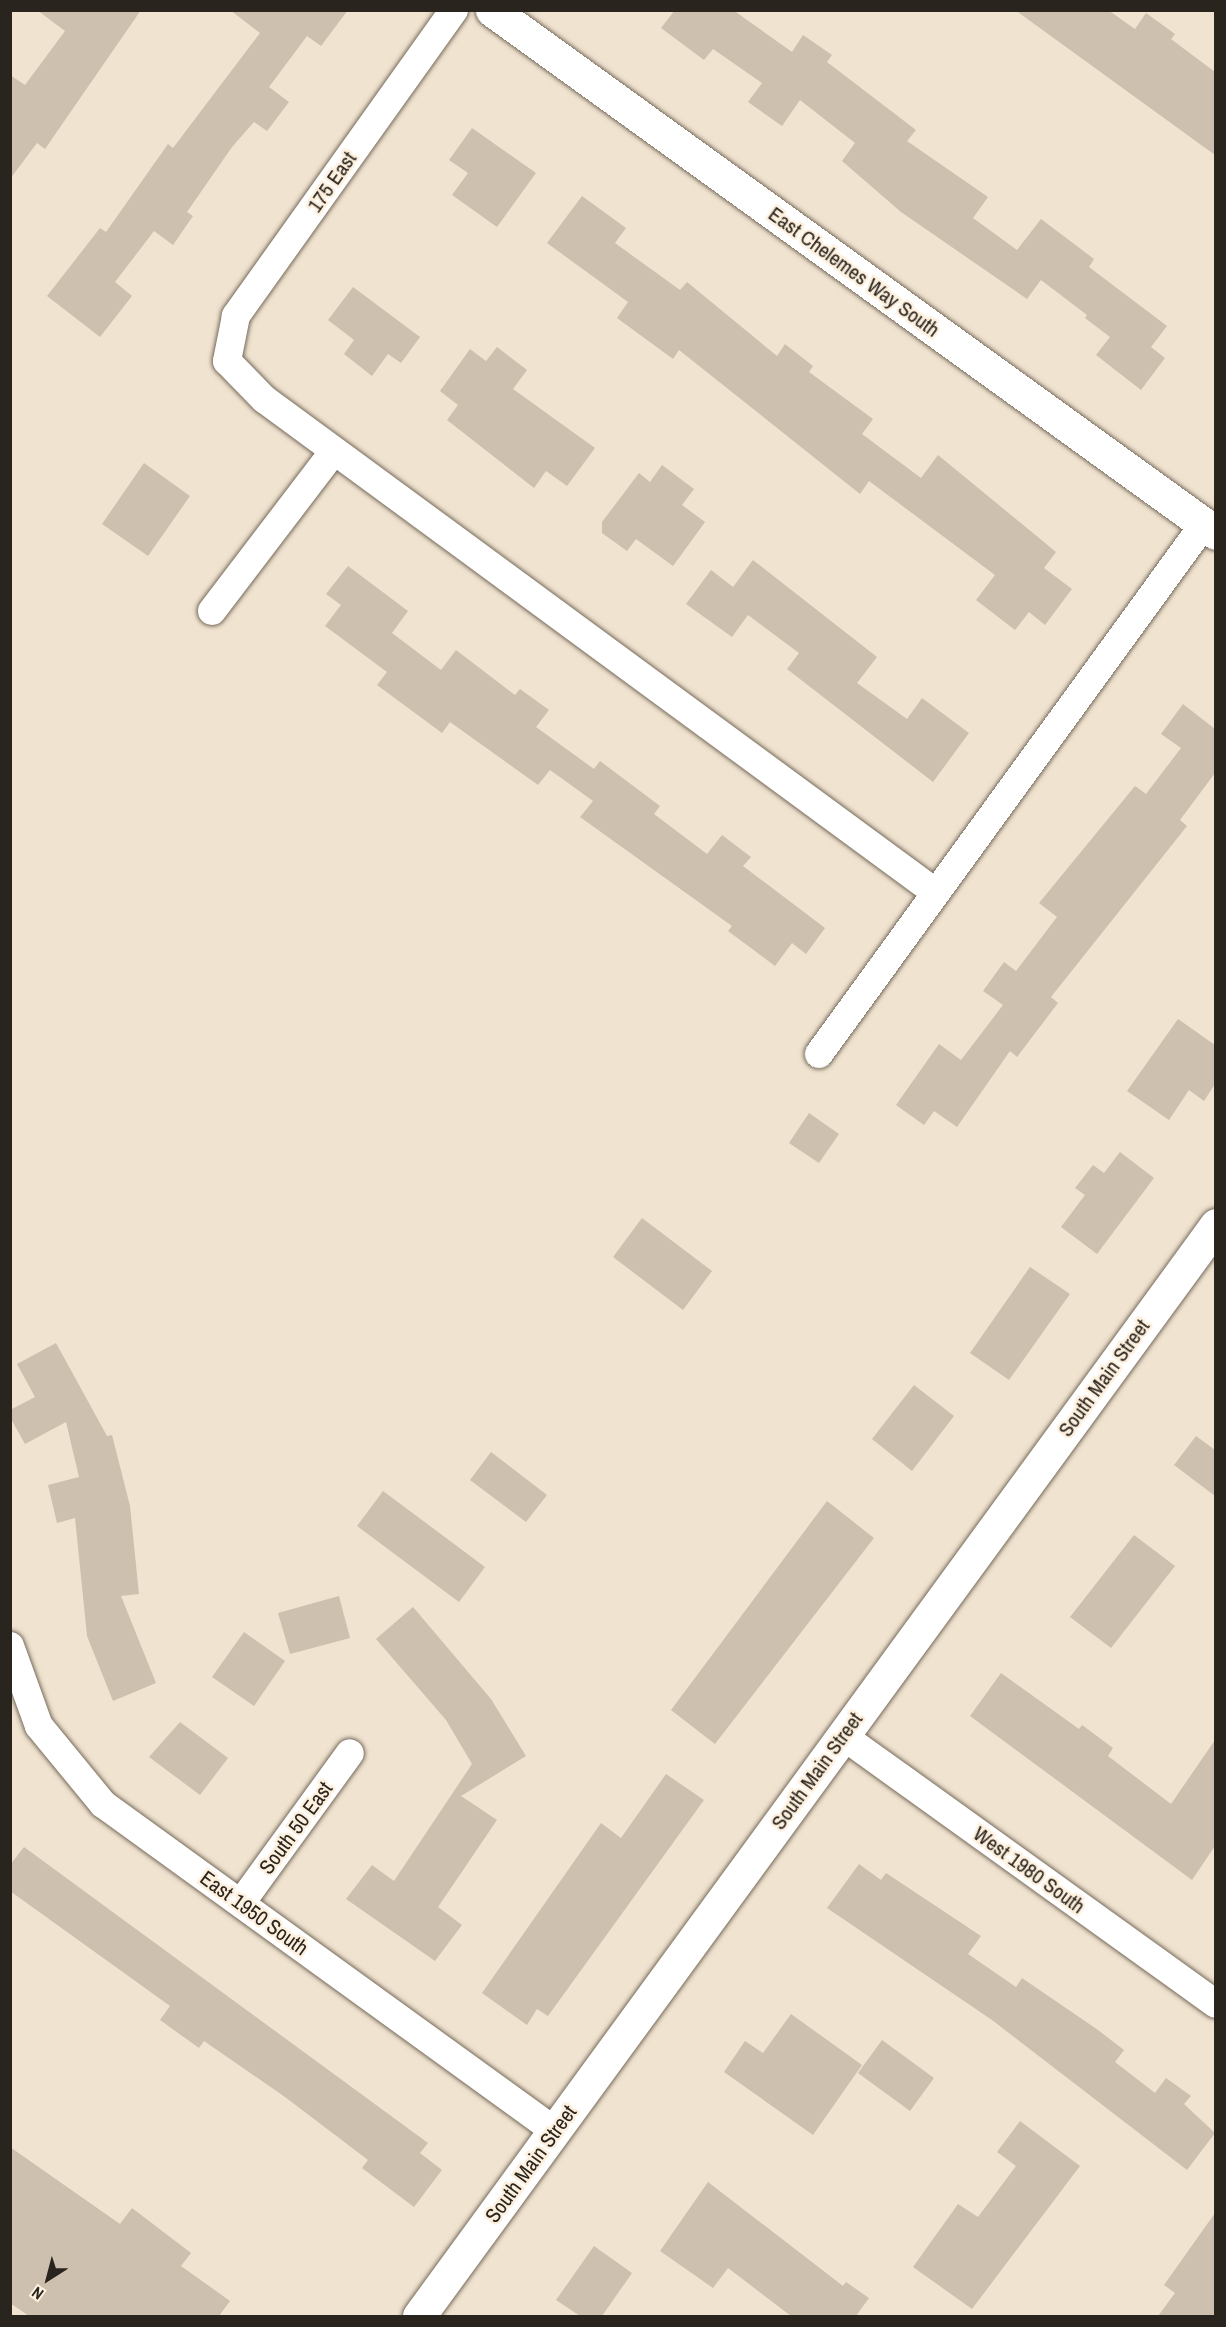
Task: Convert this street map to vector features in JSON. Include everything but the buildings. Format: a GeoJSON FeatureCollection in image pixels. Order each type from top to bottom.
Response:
{"type":"FeatureCollection","features":[{"type":"Feature","properties":{"kind":"street","name":"175 East"},"geometry":{"type":"LineString","coordinates":[[334,451],[264,399],[227,361],[236,316],[454,10]]}},
{"type":"Feature","properties":{"kind":"street","name":"East Chelemes Way South"},"geometry":{"type":"LineString","coordinates":[[492,10],[1210,528]]}},
{"type":"Feature","properties":{"kind":"street"},"geometry":{"type":"LineString","coordinates":[[212,611],[334,451],[935,892]]}},
{"type":"Feature","properties":{"kind":"street"},"geometry":{"type":"LineString","coordinates":[[819,1054],[935,892],[1210,528]]}},
{"type":"Feature","properties":{"kind":"street","name":"South Main Street"},"geometry":{"type":"LineString","coordinates":[[419,2316],[1215,1225]]}},
{"type":"Feature","properties":{"kind":"street","name":"East 1950 South"},"geometry":{"type":"LineString","coordinates":[[10,1646],[39,1726],[69,1766],[103,1804],[555,2132]]}},
{"type":"Feature","properties":{"kind":"street","name":"West 1980 South"},"geometry":{"type":"LineString","coordinates":[[843,1736],[1215,2004]]}},
{"type":"Feature","properties":{"kind":"street","name":"South 50 East"},"geometry":{"type":"LineString","coordinates":[[242,1904],[351,1753]]}}]}
